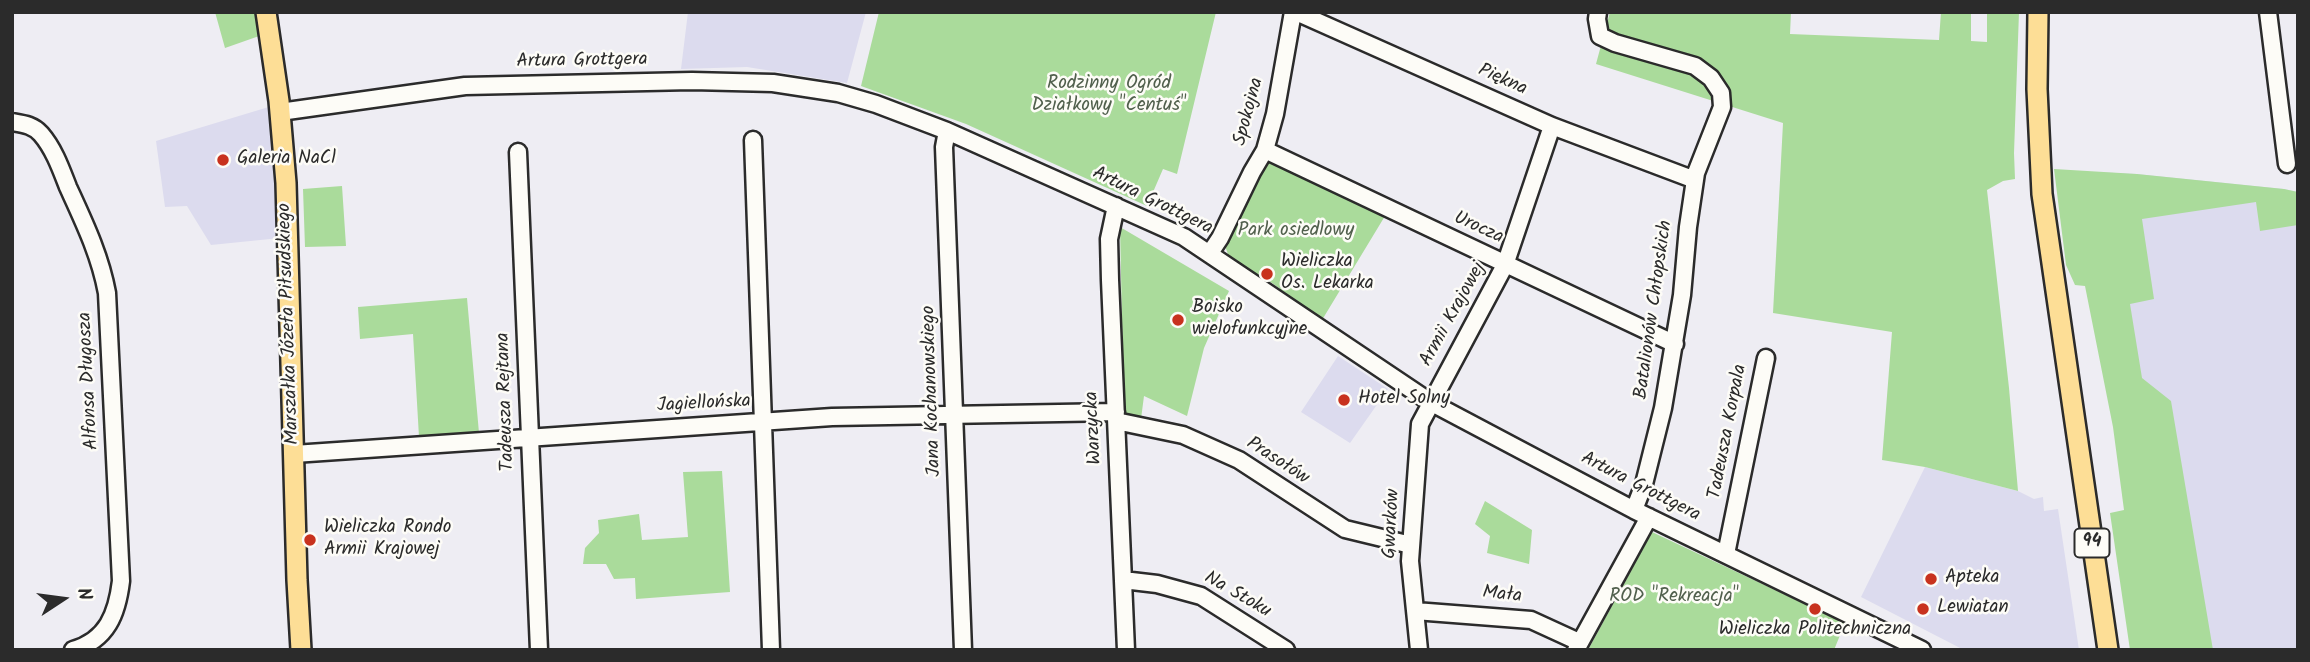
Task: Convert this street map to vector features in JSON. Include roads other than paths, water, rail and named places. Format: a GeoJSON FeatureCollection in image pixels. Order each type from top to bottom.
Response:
{"type":"FeatureCollection","features":[{"type":"Feature","properties":{"kind":"main road","name":"Marszałka Józefa Piłsudskiego"},"geometry":{"type":"LineString","coordinates":[[266,12],[280,112],[287,194],[298,594],[302,650]]}},
{"type":"Feature","properties":{"kind":"main road","name":"94"},"geometry":{"type":"LineString","coordinates":[[2038,12],[2036,89],[2042,194],[2108,650]]}},
{"type":"Feature","properties":{"kind":"main road","name":"Marszałka Józefa Piłsudskiego"},"geometry":{"type":"LineString","coordinates":[[290,650],[298,594]]}},
{"type":"Feature","properties":{"kind":"street","name":"Piękna"},"geometry":{"type":"LineString","coordinates":[[1295,12],[1552,126],[1695,180]]}},
{"type":"Feature","properties":{"kind":"street","name":"Spokojna"},"geometry":{"type":"LineString","coordinates":[[1210,253],[1265,150],[1275,114],[1295,12]]}},
{"type":"Feature","properties":{"kind":"street","name":"Batalionów Chłopskich"},"geometry":{"type":"LineString","coordinates":[[1598,12],[1600,36],[1615,43],[1696,66],[1711,78],[1721,93],[1722,107],[1719,118],[1695,180],[1675,344],[1663,408],[1644,484],[1642,513]]}},
{"type":"Feature","properties":{"kind":"street"},"geometry":{"type":"LineString","coordinates":[[2268,12],[2287,164]]}},
{"type":"Feature","properties":{"kind":"street","name":"Artura Grottgera"},"geometry":{"type":"LineString","coordinates":[[280,112],[465,86],[742,81],[838,93],[892,109],[1158,223],[1210,253],[1430,402],[1642,513],[1914,648]]}},
{"type":"Feature","properties":{"kind":"street","name":"Alfonsa Długosza"},"geometry":{"type":"LineString","coordinates":[[12,122],[27,124],[40,133],[51,149],[93,241],[107,293],[121,581],[119,601],[107,629],[81,648],[73,650]]}},
{"type":"Feature","properties":{"kind":"street","name":"Armii Krajowej"},"geometry":{"type":"LineString","coordinates":[[1430,402],[1505,264],[1552,126]]}},
{"type":"Feature","properties":{"kind":"street","name":"Jana Kochanowskiego"},"geometry":{"type":"LineString","coordinates":[[947,131],[944,147],[963,650]]}},
{"type":"Feature","properties":{"kind":"street"},"geometry":{"type":"LineString","coordinates":[[753,140],[771,650]]}},
{"type":"Feature","properties":{"kind":"street","name":"Urocza"},"geometry":{"type":"LineString","coordinates":[[1265,150],[1675,344]]}},
{"type":"Feature","properties":{"kind":"street","name":"Tadeusza Rejtana"},"geometry":{"type":"LineString","coordinates":[[518,152],[538,650]]}},
{"type":"Feature","properties":{"kind":"street","name":"Warzycka"},"geometry":{"type":"LineString","coordinates":[[1116,206],[1110,253],[1126,650]]}},
{"type":"Feature","properties":{"kind":"street","name":"Tadeusza Korpala"},"geometry":{"type":"LineString","coordinates":[[1726,554],[1766,358]]}},
{"type":"Feature","properties":{"kind":"street","name":"Gwarków"},"geometry":{"type":"LineString","coordinates":[[1419,650],[1410,561],[1420,424],[1430,402]]}},
{"type":"Feature","properties":{"kind":"street","name":"Jagiellońska"},"geometry":{"type":"LineString","coordinates":[[294,454],[832,417],[1116,416]]}},
{"type":"Feature","properties":{"kind":"street","name":"Prasołów"},"geometry":{"type":"LineString","coordinates":[[1116,416],[1183,435],[1240,460],[1345,529],[1411,545]]}},
{"type":"Feature","properties":{"kind":"street","name":"Mała"},"geometry":{"type":"LineString","coordinates":[[1415,611],[1531,620],[1578,646],[1642,513]]}},
{"type":"Feature","properties":{"kind":"street","name":"Na Stoku"},"geometry":{"type":"LineString","coordinates":[[1123,580],[1157,584],[1201,596],[1286,650]]}},
{"type":"Feature","properties":{"kind":"place","name":"Galeria NaCl"},"geometry":{"type":"Point","coordinates":[223,160]}},
{"type":"Feature","properties":{"kind":"place","name":"Wieliczka Os. Lekarka"},"geometry":{"type":"Point","coordinates":[1267,274]}},
{"type":"Feature","properties":{"kind":"place","name":"Boisko wielofunkcyjne"},"geometry":{"type":"Point","coordinates":[1178,320]}},
{"type":"Feature","properties":{"kind":"place","name":"Hotel Solny"},"geometry":{"type":"Point","coordinates":[1344,400]}},
{"type":"Feature","properties":{"kind":"place","name":"Wieliczka Rondo Armii Krajowej"},"geometry":{"type":"Point","coordinates":[310,540]}},
{"type":"Feature","properties":{"kind":"place","name":"Apteka"},"geometry":{"type":"Point","coordinates":[1931,579]}},
{"type":"Feature","properties":{"kind":"place","name":"Wieliczka Politechniczna"},"geometry":{"type":"Point","coordinates":[1815,609]}},
{"type":"Feature","properties":{"kind":"place","name":"Lewiatan"},"geometry":{"type":"Point","coordinates":[1923,609]}},
{"type":"Feature","properties":{"kind":"park label","name":"Rodzinny Ogród Działkowy \"Centuś\""},"geometry":{"type":"Point","coordinates":[1109,96]}},
{"type":"Feature","properties":{"kind":"park label","name":"Park osiedlowy"},"geometry":{"type":"Point","coordinates":[1296,232]}},
{"type":"Feature","properties":{"kind":"park label","name":"ROD \"Rekreacja\""},"geometry":{"type":"Point","coordinates":[1674,598]}}]}
